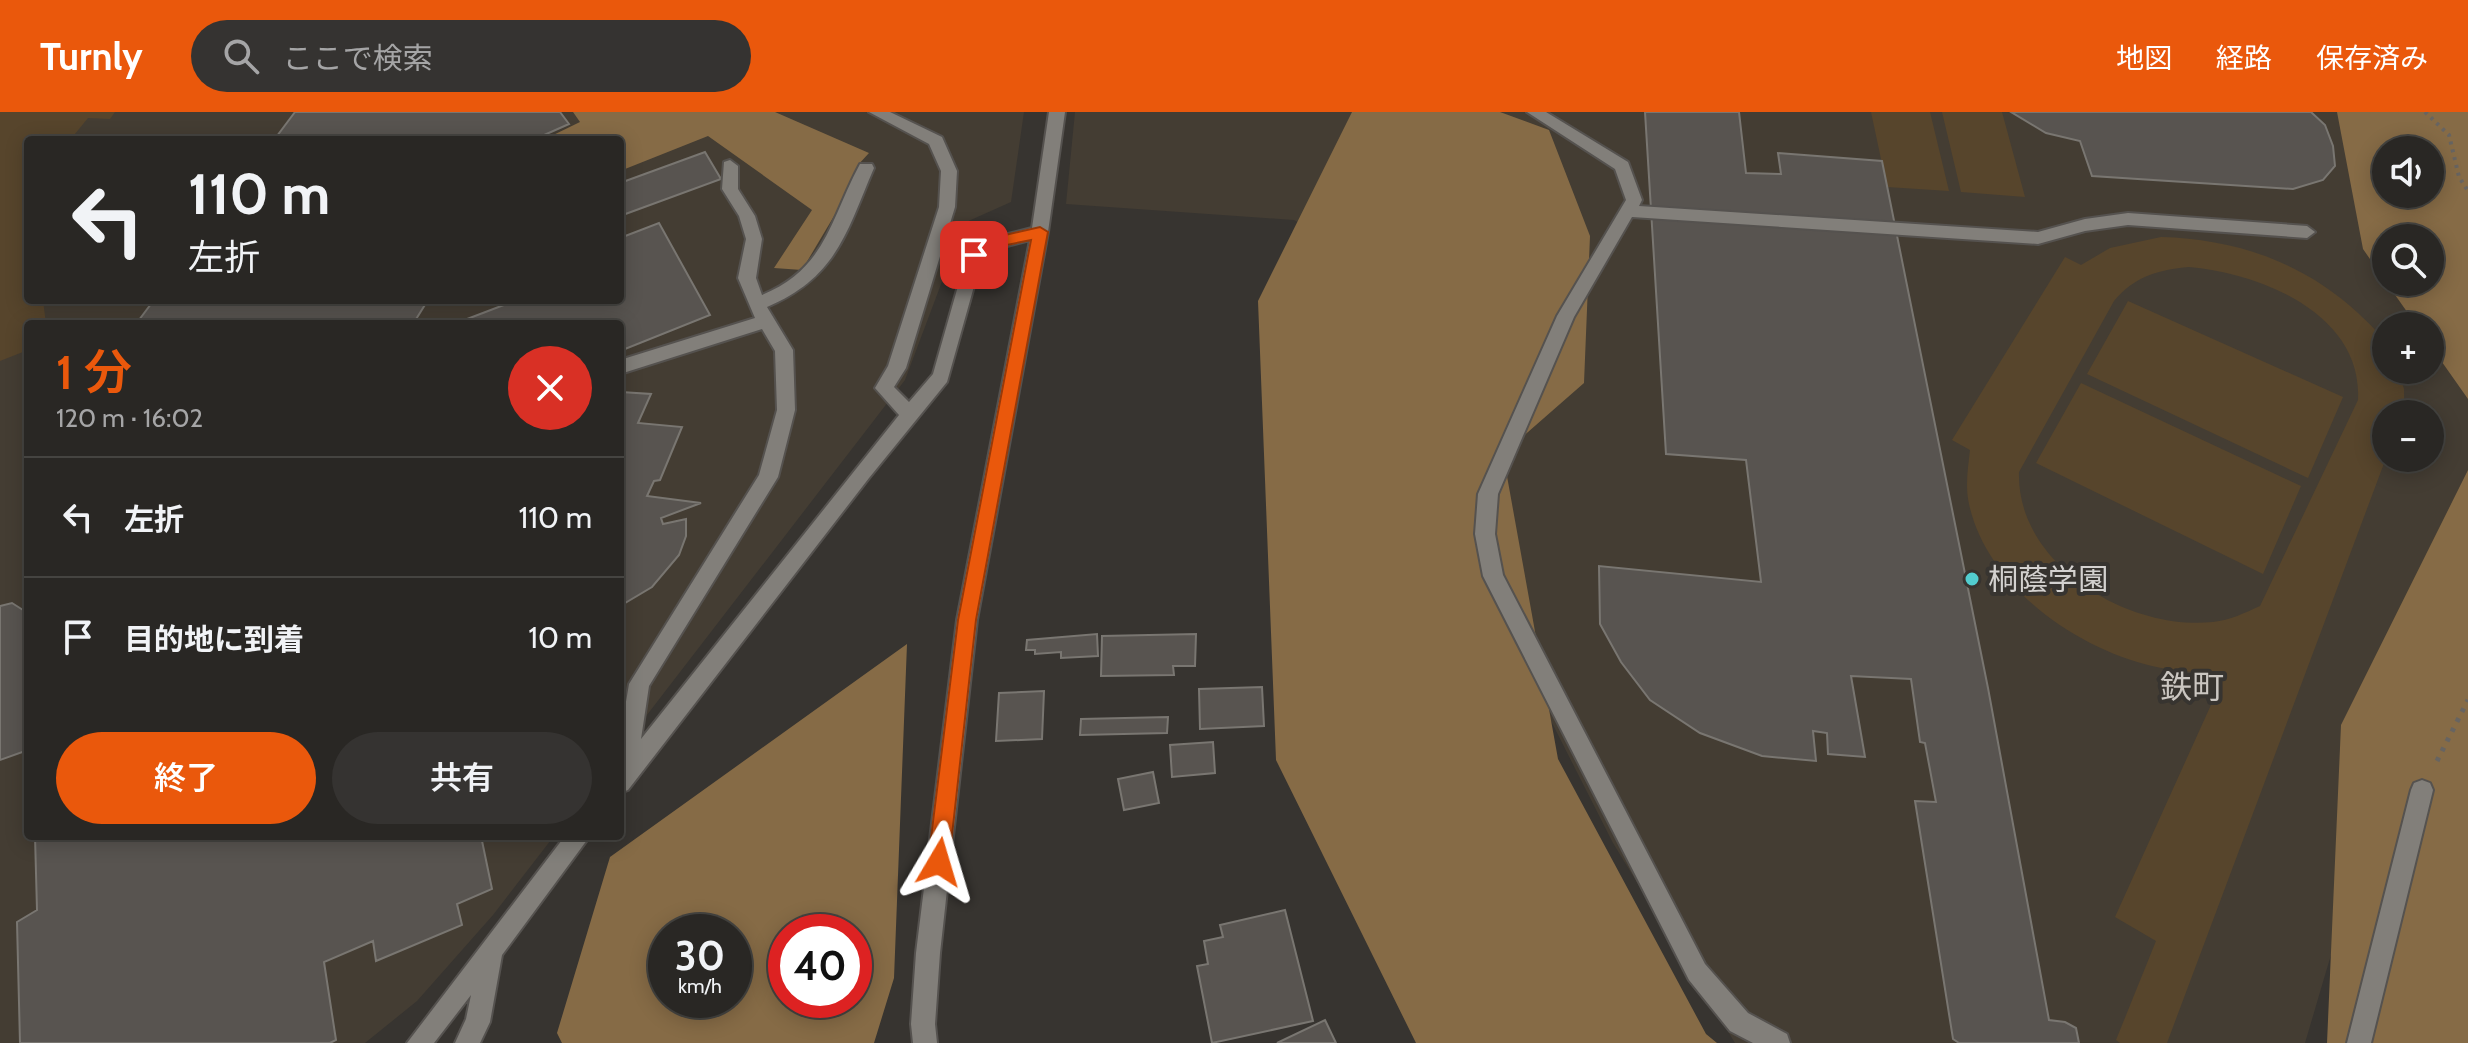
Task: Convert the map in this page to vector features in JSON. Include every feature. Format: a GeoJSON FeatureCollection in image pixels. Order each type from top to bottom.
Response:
{"type":"FeatureCollection","features":[{"type":"Feature","properties":{"kind":"street"},"geometry":{"type":"LineString","coordinates":[[877,112],[936,141],[949,171],[947,207],[897,368],[884,388],[910,415]]}},
{"type":"Feature","properties":{"kind":"street"},"geometry":{"type":"LineString","coordinates":[[925,1043],[923,1024],[928,953],[967,620],[1040,232],[1057,112]]}},
{"type":"Feature","properties":{"kind":"street"},"geometry":{"type":"LineString","coordinates":[[1535,112],[1622,166],[1634,200],[1566,316],[1488,494],[1485,534],[1493,576],[1697,972],[1739,1022],[1778,1043]]}},
{"type":"Feature","properties":{"kind":"street"},"geometry":{"type":"LineString","coordinates":[[624,770],[639,684],[768,477],[786,410],[784,350],[747,278],[754,239],[747,216],[730,189],[730,166]]}},
{"type":"Feature","properties":{"kind":"street"},"geometry":{"type":"LineString","coordinates":[[624,365],[762,312],[797,284],[831,247],[843,228],[866,168]]}},
{"type":"Feature","properties":{"kind":"street"},"geometry":{"type":"LineString","coordinates":[[1627,211],[2038,238],[2085,225],[2128,219],[2307,232]]}},
{"type":"Feature","properties":{"kind":"street"},"geometry":{"type":"LineString","coordinates":[[624,778],[941,377],[974,255],[998,242],[1040,232]]}},
{"type":"Feature","properties":{"kind":"street"},"geometry":{"type":"LineString","coordinates":[[2359,1043],[2422,790]]}},
{"type":"Feature","properties":{"kind":"street"},"geometry":{"type":"LineString","coordinates":[[419,1043],[576,840]]}},
{"type":"Feature","properties":{"kind":"street"},"geometry":{"type":"LineString","coordinates":[[467,1043],[478,1022],[491,950]]}},
{"type":"Feature","properties":{"kind":"path"},"geometry":{"type":"LineString","coordinates":[[2425,112],[2449,135],[2459,177],[2468,191]]}},
{"type":"Feature","properties":{"kind":"path"},"geometry":{"type":"LineString","coordinates":[[2422,790],[2468,700]]}},
{"type":"Feature","properties":{"kind":"shaded area"},"geometry":{"type":"Polygon","coordinates":[[[0,112],[1024,112],[1011,202],[964,223],[905,380],[624,745],[624,320],[24,320],[24,840],[551,840],[493,915],[417,1001],[365,1043],[0,1043],[0,112]]]}},
{"type":"Feature","properties":{"kind":"shaded area"},"geometry":{"type":"Polygon","coordinates":[[[0,112],[115,112],[110,119],[88,118],[73,136],[24,136],[24,304],[44,304],[46,320],[24,320],[24,352],[0,361],[0,112]]]}},
{"type":"Feature","properties":{"kind":"shaded area"},"geometry":{"type":"Polygon","coordinates":[[[573,112],[775,112],[869,153],[857,166],[860,188],[840,206],[802,270],[774,268],[812,210],[708,136],[624,169],[624,136],[551,136],[580,122],[573,112]]]}},
{"type":"Feature","properties":{"kind":"shaded area","name":"桐蔭学園"},"geometry":{"type":"Polygon","coordinates":[[[1075,112],[2355,112],[2372,157],[2372,208],[2386,208],[2386,224],[2372,224],[2372,296],[2439,296],[2468,339],[2468,570],[2425,636],[2305,1043],[1735,1043],[1613,843],[1483,587],[1340,243],[1294,220],[1066,204],[1075,112]]]}},
{"type":"Feature","properties":{"kind":"shaded area"},"geometry":{"type":"Polygon","coordinates":[[[1352,112],[1500,112],[1549,130],[1590,236],[1584,383],[1503,454],[1558,759],[1706,1034],[1717,1043],[1416,1043],[1276,760],[1258,301],[1352,112]]]}},
{"type":"Feature","properties":{"kind":"shaded area"},"geometry":{"type":"Polygon","coordinates":[[[1871,112],[1930,112],[1949,191],[1887,187],[1871,112]]]}},
{"type":"Feature","properties":{"kind":"shaded area"},"geometry":{"type":"Polygon","coordinates":[[[1942,112],[2002,112],[2025,197],[1961,192],[1942,112]]]}},
{"type":"Feature","properties":{"kind":"shaded area"},"geometry":{"type":"Polygon","coordinates":[[[2337,112],[2468,112],[2468,399],[2444,365],[2444,312],[2407,312],[2396,296],[2444,296],[2444,224],[2372,224],[2372,262],[2363,249],[2337,112]]]}},
{"type":"Feature","properties":{"kind":"shaded area"},"geometry":{"type":"Polygon","coordinates":[[[2161,237],[2215,243],[2267,257],[2314,280],[2358,313],[2372,327],[2372,384],[2402,384],[2404,389],[2404,400],[2372,400],[2372,472],[2381,472],[2167,1043],[2120,1043],[2116,1040],[2156,941],[2115,917],[2225,674],[2170,670],[2123,657],[2093,645],[2038,609],[1994,561],[1979,534],[1968,497],[1970,450],[1952,440],[2065,257],[2081,265],[2110,248],[2161,237]],[[2189,267],[2148,276],[2122,292],[2114,301],[2019,472],[2023,505],[2036,536],[2057,562],[2083,585],[2113,603],[2146,615],[2180,622],[2213,622],[2260,606],[2358,400],[2355,370],[2344,344],[2325,322],[2302,304],[2246,278],[2189,267]]]}},
{"type":"Feature","properties":{"kind":"shaded area"},"geometry":{"type":"Polygon","coordinates":[[[2128,301],[2343,397],[2308,478],[2087,374],[2128,301]]]}},
{"type":"Feature","properties":{"kind":"shaded area"},"geometry":{"type":"Polygon","coordinates":[[[2081,383],[2301,486],[2263,574],[2036,463],[2081,383]]]}},
{"type":"Feature","properties":{"kind":"shaded area"},"geometry":{"type":"Polygon","coordinates":[[[2468,470],[2468,1043],[2327,1043],[2341,725],[2468,470]]]}},
{"type":"Feature","properties":{"kind":"shaded area"},"geometry":{"type":"Polygon","coordinates":[[[907,644],[894,978],[874,1043],[562,1043],[557,1033],[610,857],[907,644]]]}},
{"type":"Feature","properties":{"kind":"building"},"geometry":{"type":"Polygon","coordinates":[[[295,112],[560,112],[569,124],[542,136],[277,136],[295,112]]]}},
{"type":"Feature","properties":{"kind":"building"},"geometry":{"type":"Polygon","coordinates":[[[1645,112],[1739,112],[1746,173],[1781,174],[1778,153],[1882,161],[1988,688],[2049,1020],[2065,1022],[2076,1028],[2079,1043],[1959,1043],[1953,1039],[1915,801],[1936,802],[1925,743],[1920,742],[1911,679],[1851,676],[1865,757],[1828,754],[1827,733],[1813,731],[1816,761],[1762,756],[1700,733],[1650,700],[1621,662],[1600,624],[1599,566],[1761,582],[1746,460],[1666,454],[1645,112]]]}},
{"type":"Feature","properties":{"kind":"building"},"geometry":{"type":"Polygon","coordinates":[[[2011,112],[2311,112],[2325,125],[2333,146],[2335,166],[2323,180],[2293,189],[2092,176],[2080,141],[2046,133],[2011,112]]]}},
{"type":"Feature","properties":{"kind":"building"},"geometry":{"type":"Polygon","coordinates":[[[705,152],[721,179],[624,215],[624,182],[705,152]]]}},
{"type":"Feature","properties":{"kind":"building"},"geometry":{"type":"Polygon","coordinates":[[[659,223],[710,315],[624,349],[624,320],[464,320],[506,304],[624,304],[624,236],[659,223]]]}},
{"type":"Feature","properties":{"kind":"building"},"geometry":{"type":"Polygon","coordinates":[[[151,304],[426,304],[416,320],[139,320],[151,304]]]}},
{"type":"Feature","properties":{"kind":"building"},"geometry":{"type":"Polygon","coordinates":[[[624,392],[651,394],[638,423],[682,427],[660,480],[654,481],[647,496],[701,503],[661,518],[663,524],[686,519],[686,536],[679,555],[652,587],[624,604],[624,392]]]}},
{"type":"Feature","properties":{"kind":"building"},"geometry":{"type":"Polygon","coordinates":[[[12,603],[24,610],[24,751],[0,760],[0,606],[12,603]]]}},
{"type":"Feature","properties":{"kind":"building"},"geometry":{"type":"Polygon","coordinates":[[[1097,634],[1098,656],[1061,658],[1061,652],[1035,654],[1035,650],[1026,650],[1027,640],[1097,634]]]}},
{"type":"Feature","properties":{"kind":"building"},"geometry":{"type":"Polygon","coordinates":[[[1196,634],[1195,666],[1173,666],[1174,675],[1101,676],[1102,636],[1196,634]]]}},
{"type":"Feature","properties":{"kind":"building"},"geometry":{"type":"Polygon","coordinates":[[[1262,687],[1264,726],[1200,729],[1199,689],[1262,687]]]}},
{"type":"Feature","properties":{"kind":"building"},"geometry":{"type":"Polygon","coordinates":[[[1044,691],[1042,739],[996,741],[999,693],[1044,691]]]}},
{"type":"Feature","properties":{"kind":"building"},"geometry":{"type":"Polygon","coordinates":[[[1168,717],[1167,733],[1080,735],[1081,719],[1168,717]]]}},
{"type":"Feature","properties":{"kind":"building"},"geometry":{"type":"Polygon","coordinates":[[[1213,742],[1215,773],[1172,777],[1170,745],[1213,742]]]}},
{"type":"Feature","properties":{"kind":"building"},"geometry":{"type":"Polygon","coordinates":[[[1153,772],[1159,803],[1124,810],[1118,779],[1153,772]]]}},
{"type":"Feature","properties":{"kind":"building"},"geometry":{"type":"Polygon","coordinates":[[[35,840],[482,840],[492,889],[457,904],[462,925],[376,961],[373,941],[324,962],[336,1040],[330,1043],[20,1043],[17,922],[37,910],[35,840]]]}},
{"type":"Feature","properties":{"kind":"building"},"geometry":{"type":"Polygon","coordinates":[[[1285,910],[1313,1021],[1212,1043],[1197,966],[1208,964],[1204,941],[1223,937],[1220,925],[1285,910]]]}},
{"type":"Feature","properties":{"kind":"building"},"geometry":{"type":"Polygon","coordinates":[[[1325,1020],[1336,1043],[1277,1043],[1325,1020]]]}},
{"type":"Feature","properties":{"kind":"place","name":"桐蔭学園"},"geometry":{"type":"Point","coordinates":[1972,579]}},
{"type":"Feature","properties":{"kind":"district","name":"鉄町"},"geometry":{"type":"Point","coordinates":[2192,686]}},
{"type":"Feature","properties":{"kind":"route"},"geometry":{"type":"LineString","coordinates":[[939,862],[967,620],[1040,232],[998,242],[974,255]]}}]}
